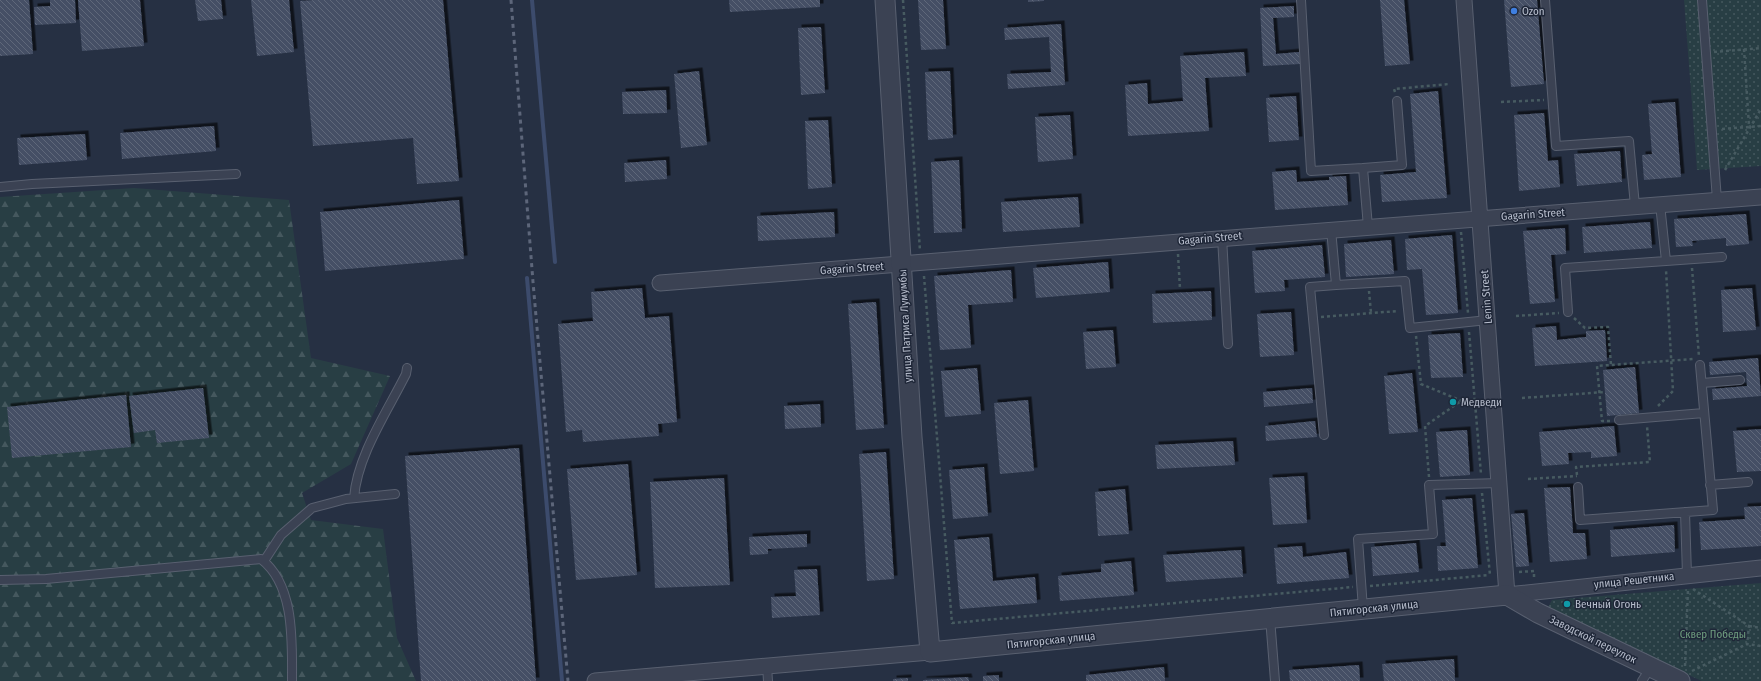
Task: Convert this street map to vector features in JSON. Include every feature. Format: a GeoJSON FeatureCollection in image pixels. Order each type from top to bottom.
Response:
{"type":"FeatureCollection","features":[{"type":"Feature","properties":{"kind":"street","name":"улица Патриса Лумумбы"},"geometry":{"type":"LineString","coordinates":[[885,0],[912,437],[930,652]]}},
{"type":"Feature","properties":{"kind":"street","name":"Lenin Street"},"geometry":{"type":"LineString","coordinates":[[1464,0],[1507,573],[1507,595]]}},
{"type":"Feature","properties":{"kind":"street","name":"Gagarin Street"},"geometry":{"type":"LineString","coordinates":[[660,283],[922,263],[1222,237],[1660,204],[1716,193],[1761,197]]}},
{"type":"Feature","properties":{"kind":"street","name":"улица Решетника"},"geometry":{"type":"LineString","coordinates":[[1507,595],[1687,574],[1761,568]]}},
{"type":"Feature","properties":{"kind":"street","name":"Пятигорская улица"},"geometry":{"type":"LineString","coordinates":[[595,681],[767,674],[930,652],[1507,595]]}},
{"type":"Feature","properties":{"kind":"street","name":"Заводской переулок"},"geometry":{"type":"LineString","coordinates":[[1507,595],[1646,674],[1680,681]]}},
{"type":"Feature","properties":{"kind":"lane"},"geometry":{"type":"LineString","coordinates":[[1301,0],[1311,171],[1402,165],[1397,101]]}},
{"type":"Feature","properties":{"kind":"lane"},"geometry":{"type":"LineString","coordinates":[[1545,0],[1556,146],[1629,141],[1635,206]]}},
{"type":"Feature","properties":{"kind":"lane"},"geometry":{"type":"LineString","coordinates":[[1702,0],[1716,193]]}},
{"type":"Feature","properties":{"kind":"lane"},"geometry":{"type":"LineString","coordinates":[[1363,168],[1368,227]]}},
{"type":"Feature","properties":{"kind":"lane"},"geometry":{"type":"LineString","coordinates":[[0,187],[32,184],[236,174]]}},
{"type":"Feature","properties":{"kind":"lane"},"geometry":{"type":"LineString","coordinates":[[1660,204],[1666,261]]}},
{"type":"Feature","properties":{"kind":"lane"},"geometry":{"type":"LineString","coordinates":[[1331,229],[1336,285]]}},
{"type":"Feature","properties":{"kind":"lane"},"geometry":{"type":"LineString","coordinates":[[1222,237],[1228,344]]}},
{"type":"Feature","properties":{"kind":"lane"},"geometry":{"type":"LineString","coordinates":[[1568,312],[1565,268],[1722,257]]}},
{"type":"Feature","properties":{"kind":"lane"},"geometry":{"type":"LineString","coordinates":[[1324,435],[1310,287],[1405,281],[1410,328],[1488,320]]}},
{"type":"Feature","properties":{"kind":"lane"},"geometry":{"type":"LineString","coordinates":[[1578,487],[1580,520],[1713,510],[1700,364]]}},
{"type":"Feature","properties":{"kind":"lane"},"geometry":{"type":"LineString","coordinates":[[354,498],[355,482],[366,454],[406,374],[407,368]]}},
{"type":"Feature","properties":{"kind":"lane"},"geometry":{"type":"LineString","coordinates":[[1702,383],[1740,380]]}},
{"type":"Feature","properties":{"kind":"lane"},"geometry":{"type":"LineString","coordinates":[[1619,420],[1704,413]]}},
{"type":"Feature","properties":{"kind":"lane"},"geometry":{"type":"LineString","coordinates":[[1710,485],[1748,482]]}},
{"type":"Feature","properties":{"kind":"lane"},"geometry":{"type":"LineString","coordinates":[[1363,609],[1358,539],[1433,534],[1429,486],[1500,483]]}},
{"type":"Feature","properties":{"kind":"lane"},"geometry":{"type":"LineString","coordinates":[[264,562],[280,535],[312,508],[354,498],[395,494]]}},
{"type":"Feature","properties":{"kind":"lane"},"geometry":{"type":"LineString","coordinates":[[1685,512],[1687,574]]}},
{"type":"Feature","properties":{"kind":"lane"},"geometry":{"type":"LineString","coordinates":[[0,580],[46,579],[261,559],[273,568],[287,601],[292,681]]}},
{"type":"Feature","properties":{"kind":"lane"},"geometry":{"type":"LineString","coordinates":[[1270,618],[1275,681]]}},
{"type":"Feature","properties":{"kind":"path"},"geometry":{"type":"LineString","coordinates":[[903,0],[922,263],[952,623],[1534,571]]}},
{"type":"Feature","properties":{"kind":"path"},"geometry":{"type":"LineString","coordinates":[[1706,53],[1761,48]]}},
{"type":"Feature","properties":{"kind":"path"},"geometry":{"type":"LineString","coordinates":[[1744,49],[1749,127]]}},
{"type":"Feature","properties":{"kind":"path"},"geometry":{"type":"LineString","coordinates":[[1397,101],[1394,89],[1449,84]]}},
{"type":"Feature","properties":{"kind":"path"},"geometry":{"type":"LineString","coordinates":[[1501,102],[1552,100]]}},
{"type":"Feature","properties":{"kind":"path"},"geometry":{"type":"LineString","coordinates":[[1716,193],[1749,127],[1761,108]]}},
{"type":"Feature","properties":{"kind":"path"},"geometry":{"type":"LineString","coordinates":[[1712,130],[1761,126]]}},
{"type":"Feature","properties":{"kind":"path"},"geometry":{"type":"LineString","coordinates":[[1460,220],[1489,575]]}},
{"type":"Feature","properties":{"kind":"path"},"geometry":{"type":"LineString","coordinates":[[1176,241],[1180,289]]}},
{"type":"Feature","properties":{"kind":"path"},"geometry":{"type":"LineString","coordinates":[[1619,420],[1602,421],[1597,366],[1700,358],[1691,259]]}},
{"type":"Feature","properties":{"kind":"path"},"geometry":{"type":"LineString","coordinates":[[1578,487],[1576,468],[1650,462],[1646,418],[1674,391],[1666,261]]}},
{"type":"Feature","properties":{"kind":"path"},"geometry":{"type":"LineString","coordinates":[[1368,284],[1371,313]]}},
{"type":"Feature","properties":{"kind":"path"},"geometry":{"type":"LineString","coordinates":[[1313,317],[1408,310]]}},
{"type":"Feature","properties":{"kind":"path"},"geometry":{"type":"LineString","coordinates":[[1516,316],[1568,312],[1585,328],[1608,328],[1612,365]]}},
{"type":"Feature","properties":{"kind":"path"},"geometry":{"type":"LineString","coordinates":[[1415,328],[1421,384],[1462,401],[1475,400]]}},
{"type":"Feature","properties":{"kind":"path"},"geometry":{"type":"LineString","coordinates":[[1522,398],[1605,392]]}},
{"type":"Feature","properties":{"kind":"path"},"geometry":{"type":"LineString","coordinates":[[1429,486],[1425,426],[1462,401]]}},
{"type":"Feature","properties":{"kind":"path"},"geometry":{"type":"LineString","coordinates":[[1528,479],[1577,475]]}},
{"type":"Feature","properties":{"kind":"path"},"geometry":{"type":"LineString","coordinates":[[1761,628],[1749,626],[1688,586],[1685,674],[1747,644],[1761,646]]}},
{"type":"Feature","properties":{"kind":"path"},"geometry":{"type":"LineString","coordinates":[[1747,644],[1749,626]]}},
{"type":"Feature","properties":{"kind":"green space"},"geometry":{"type":"Polygon","coordinates":[[[1684,0],[1761,0],[1761,166],[1697,170],[1684,0]]]}},
{"type":"Feature","properties":{"kind":"green space"},"geometry":{"type":"Polygon","coordinates":[[[134,188],[289,200],[311,358],[390,376],[351,464],[302,493],[311,520],[383,529],[397,638],[416,681],[0,681],[0,197],[134,188]]]}},
{"type":"Feature","properties":{"kind":"green space","name":"Сквер Победы"},"geometry":{"type":"Polygon","coordinates":[[[1761,583],[1761,681],[1702,681],[1546,611],[1552,600],[1761,583]]]}},
{"type":"Feature","properties":{"kind":"building"},"geometry":{"type":"Polygon","coordinates":[[[0,0],[29,0],[33,54],[0,56],[0,0]]]}},
{"type":"Feature","properties":{"kind":"building"},"geometry":{"type":"Polygon","coordinates":[[[50,0],[75,0],[76,23],[35,25],[34,7],[50,6],[50,0]]]}},
{"type":"Feature","properties":{"kind":"building"},"geometry":{"type":"Polygon","coordinates":[[[78,0],[140,0],[144,46],[82,51],[78,0]]]}},
{"type":"Feature","properties":{"kind":"building"},"geometry":{"type":"Polygon","coordinates":[[[195,0],[221,0],[223,19],[198,21],[195,0]]]}},
{"type":"Feature","properties":{"kind":"building"},"geometry":{"type":"Polygon","coordinates":[[[251,0],[289,0],[294,52],[257,56],[251,0]]]}},
{"type":"Feature","properties":{"kind":"building"},"geometry":{"type":"Polygon","coordinates":[[[443,0],[459,181],[417,184],[413,138],[313,146],[300,1],[443,0]]]}},
{"type":"Feature","properties":{"kind":"building"},"geometry":{"type":"Polygon","coordinates":[[[729,0],[820,0],[820,7],[730,12],[729,0]]]}},
{"type":"Feature","properties":{"kind":"building"},"geometry":{"type":"Polygon","coordinates":[[[918,0],[943,0],[946,49],[921,50],[918,0]]]}},
{"type":"Feature","properties":{"kind":"building"},"geometry":{"type":"Polygon","coordinates":[[[1028,0],[1044,0],[1044,1],[1028,2],[1028,0]]]}},
{"type":"Feature","properties":{"kind":"building"},"geometry":{"type":"Polygon","coordinates":[[[1380,0],[1404,0],[1410,64],[1385,66],[1380,0]]]}},
{"type":"Feature","properties":{"kind":"building"},"geometry":{"type":"Polygon","coordinates":[[[1504,0],[1537,0],[1544,84],[1511,87],[1504,0]]]}},
{"type":"Feature","properties":{"kind":"building"},"geometry":{"type":"Polygon","coordinates":[[[1294,6],[1294,17],[1273,18],[1276,54],[1299,52],[1300,64],[1263,66],[1260,8],[1294,6]]]}},
{"type":"Feature","properties":{"kind":"building"},"geometry":{"type":"Polygon","coordinates":[[[1061,24],[1065,85],[1008,89],[1007,74],[1051,72],[1049,37],[1005,40],[1004,28],[1061,24]]]}},
{"type":"Feature","properties":{"kind":"building"},"geometry":{"type":"Polygon","coordinates":[[[821,27],[825,93],[801,95],[798,28],[821,27]]]}},
{"type":"Feature","properties":{"kind":"building"},"geometry":{"type":"Polygon","coordinates":[[[1244,52],[1246,76],[1205,78],[1209,131],[1128,136],[1125,85],[1147,83],[1148,104],[1183,101],[1180,56],[1244,52]]]}},
{"type":"Feature","properties":{"kind":"building"},"geometry":{"type":"Polygon","coordinates":[[[699,71],[707,145],[681,148],[674,74],[699,71]]]}},
{"type":"Feature","properties":{"kind":"building"},"geometry":{"type":"Polygon","coordinates":[[[950,71],[953,138],[928,140],[925,72],[950,71]]]}},
{"type":"Feature","properties":{"kind":"building"},"geometry":{"type":"Polygon","coordinates":[[[666,90],[667,113],[623,114],[622,92],[666,90]]]}},
{"type":"Feature","properties":{"kind":"building"},"geometry":{"type":"Polygon","coordinates":[[[1438,91],[1447,198],[1382,202],[1380,175],[1416,172],[1410,94],[1438,91]]]}},
{"type":"Feature","properties":{"kind":"building"},"geometry":{"type":"Polygon","coordinates":[[[1296,96],[1299,140],[1269,142],[1266,98],[1296,96]]]}},
{"type":"Feature","properties":{"kind":"building"},"geometry":{"type":"Polygon","coordinates":[[[1675,102],[1681,177],[1644,180],[1642,155],[1652,154],[1648,104],[1675,102]]]}},
{"type":"Feature","properties":{"kind":"building"},"geometry":{"type":"Polygon","coordinates":[[[1544,113],[1548,161],[1558,160],[1560,187],[1519,191],[1514,115],[1544,113]]]}},
{"type":"Feature","properties":{"kind":"building"},"geometry":{"type":"Polygon","coordinates":[[[1070,115],[1073,159],[1038,162],[1035,117],[1070,115]]]}},
{"type":"Feature","properties":{"kind":"building"},"geometry":{"type":"Polygon","coordinates":[[[828,120],[832,187],[808,189],[805,121],[828,120]]]}},
{"type":"Feature","properties":{"kind":"building"},"geometry":{"type":"Polygon","coordinates":[[[214,126],[216,151],[122,159],[120,133],[214,126]]]}},
{"type":"Feature","properties":{"kind":"building"},"geometry":{"type":"Polygon","coordinates":[[[85,134],[87,160],[19,165],[17,138],[85,134]]]}},
{"type":"Feature","properties":{"kind":"building"},"geometry":{"type":"Polygon","coordinates":[[[1620,151],[1622,182],[1577,186],[1574,154],[1620,151]]]}},
{"type":"Feature","properties":{"kind":"building"},"geometry":{"type":"Polygon","coordinates":[[[666,160],[667,179],[625,182],[624,163],[666,160]]]}},
{"type":"Feature","properties":{"kind":"building"},"geometry":{"type":"Polygon","coordinates":[[[959,160],[962,232],[934,233],[931,162],[959,160]]]}},
{"type":"Feature","properties":{"kind":"building"},"geometry":{"type":"Polygon","coordinates":[[[1296,170],[1297,182],[1329,180],[1329,177],[1346,176],[1348,205],[1275,210],[1272,172],[1296,170]]]}},
{"type":"Feature","properties":{"kind":"building"},"geometry":{"type":"Polygon","coordinates":[[[1078,197],[1080,227],[1003,232],[1001,202],[1078,197]]]}},
{"type":"Feature","properties":{"kind":"building"},"geometry":{"type":"Polygon","coordinates":[[[459,200],[464,259],[325,271],[320,212],[459,200]]]}},
{"type":"Feature","properties":{"kind":"building"},"geometry":{"type":"Polygon","coordinates":[[[834,212],[835,237],[758,241],[757,216],[834,212]]]}},
{"type":"Feature","properties":{"kind":"building"},"geometry":{"type":"Polygon","coordinates":[[[1746,214],[1749,244],[1726,246],[1726,238],[1692,241],[1693,246],[1676,247],[1674,219],[1746,214]]]}},
{"type":"Feature","properties":{"kind":"building"},"geometry":{"type":"Polygon","coordinates":[[[1650,222],[1652,248],[1584,253],[1582,227],[1650,222]]]}},
{"type":"Feature","properties":{"kind":"building"},"geometry":{"type":"Polygon","coordinates":[[[1565,228],[1566,254],[1551,255],[1555,302],[1530,304],[1523,231],[1565,228]]]}},
{"type":"Feature","properties":{"kind":"building"},"geometry":{"type":"Polygon","coordinates":[[[1452,235],[1458,313],[1426,315],[1422,269],[1407,270],[1405,239],[1452,235]]]}},
{"type":"Feature","properties":{"kind":"building"},"geometry":{"type":"Polygon","coordinates":[[[1391,240],[1394,274],[1346,277],[1344,244],[1391,240]]]}},
{"type":"Feature","properties":{"kind":"building"},"geometry":{"type":"Polygon","coordinates":[[[1322,245],[1325,277],[1284,280],[1285,291],[1255,293],[1252,251],[1322,245]]]}},
{"type":"Feature","properties":{"kind":"building"},"geometry":{"type":"Polygon","coordinates":[[[1108,262],[1110,292],[1036,298],[1033,268],[1108,262]]]}},
{"type":"Feature","properties":{"kind":"building"},"geometry":{"type":"Polygon","coordinates":[[[1011,270],[1013,302],[968,305],[971,348],[940,350],[934,276],[1011,270]]]}},
{"type":"Feature","properties":{"kind":"building"},"geometry":{"type":"Polygon","coordinates":[[[642,288],[645,318],[669,316],[677,422],[658,424],[659,436],[583,442],[582,430],[566,432],[558,324],[593,321],[591,292],[642,288]]]}},
{"type":"Feature","properties":{"kind":"building"},"geometry":{"type":"Polygon","coordinates":[[[1752,288],[1756,330],[1723,332],[1721,290],[1752,288]]]}},
{"type":"Feature","properties":{"kind":"building"},"geometry":{"type":"Polygon","coordinates":[[[1211,291],[1212,320],[1153,323],[1152,294],[1211,291]]]}},
{"type":"Feature","properties":{"kind":"building"},"geometry":{"type":"Polygon","coordinates":[[[876,302],[884,428],[856,430],[848,304],[876,302]]]}},
{"type":"Feature","properties":{"kind":"building"},"geometry":{"type":"Polygon","coordinates":[[[1291,312],[1294,355],[1260,357],[1257,314],[1291,312]]]}},
{"type":"Feature","properties":{"kind":"building"},"geometry":{"type":"Polygon","coordinates":[[[1556,326],[1557,340],[1586,337],[1586,331],[1605,330],[1607,361],[1535,366],[1532,328],[1556,326]]]}},
{"type":"Feature","properties":{"kind":"building"},"geometry":{"type":"Polygon","coordinates":[[[1113,330],[1116,367],[1086,369],[1083,332],[1113,330]]]}},
{"type":"Feature","properties":{"kind":"building"},"geometry":{"type":"Polygon","coordinates":[[[1460,333],[1463,377],[1431,378],[1428,335],[1460,333]]]}},
{"type":"Feature","properties":{"kind":"building"},"geometry":{"type":"Polygon","coordinates":[[[1758,358],[1761,396],[1713,400],[1712,389],[1747,386],[1746,372],[1710,375],[1709,362],[1758,358]]]}},
{"type":"Feature","properties":{"kind":"building"},"geometry":{"type":"Polygon","coordinates":[[[1635,367],[1639,413],[1607,416],[1603,370],[1635,367]]]}},
{"type":"Feature","properties":{"kind":"building"},"geometry":{"type":"Polygon","coordinates":[[[977,368],[981,414],[945,417],[941,371],[977,368]]]}},
{"type":"Feature","properties":{"kind":"building"},"geometry":{"type":"Polygon","coordinates":[[[1412,373],[1418,432],[1389,434],[1384,376],[1412,373]]]}},
{"type":"Feature","properties":{"kind":"building"},"geometry":{"type":"Polygon","coordinates":[[[203,388],[209,438],[157,443],[155,430],[134,433],[129,396],[203,388]]]}},
{"type":"Feature","properties":{"kind":"building"},"geometry":{"type":"Polygon","coordinates":[[[1312,388],[1313,403],[1264,407],[1263,392],[1312,388]]]}},
{"type":"Feature","properties":{"kind":"building"},"geometry":{"type":"Polygon","coordinates":[[[126,395],[131,447],[12,458],[7,407],[126,395]]]}},
{"type":"Feature","properties":{"kind":"building"},"geometry":{"type":"Polygon","coordinates":[[[1028,400],[1034,471],[1000,474],[994,403],[1028,400]]]}},
{"type":"Feature","properties":{"kind":"building"},"geometry":{"type":"Polygon","coordinates":[[[820,404],[821,427],[785,429],[784,406],[820,404]]]}},
{"type":"Feature","properties":{"kind":"building"},"geometry":{"type":"Polygon","coordinates":[[[1315,421],[1317,437],[1266,441],[1265,426],[1315,421]]]}},
{"type":"Feature","properties":{"kind":"building"},"geometry":{"type":"Polygon","coordinates":[[[1614,426],[1617,456],[1591,458],[1591,452],[1568,453],[1569,464],[1542,466],[1539,432],[1614,426]]]}},
{"type":"Feature","properties":{"kind":"building"},"geometry":{"type":"Polygon","coordinates":[[[1761,429],[1761,471],[1737,472],[1733,431],[1761,429]]]}},
{"type":"Feature","properties":{"kind":"building"},"geometry":{"type":"Polygon","coordinates":[[[1467,430],[1470,475],[1440,477],[1436,432],[1467,430]]]}},
{"type":"Feature","properties":{"kind":"building"},"geometry":{"type":"Polygon","coordinates":[[[1233,441],[1235,465],[1157,469],[1155,445],[1233,441]]]}},
{"type":"Feature","properties":{"kind":"building"},"geometry":{"type":"Polygon","coordinates":[[[519,448],[536,681],[421,681],[405,456],[519,448]]]}},
{"type":"Feature","properties":{"kind":"building"},"geometry":{"type":"Polygon","coordinates":[[[886,452],[894,579],[867,581],[859,454],[886,452]]]}},
{"type":"Feature","properties":{"kind":"building"},"geometry":{"type":"Polygon","coordinates":[[[628,464],[637,575],[576,580],[567,469],[628,464]]]}},
{"type":"Feature","properties":{"kind":"building"},"geometry":{"type":"Polygon","coordinates":[[[984,467],[988,516],[953,519],[949,470],[984,467]]]}},
{"type":"Feature","properties":{"kind":"building"},"geometry":{"type":"Polygon","coordinates":[[[1304,476],[1307,523],[1273,525],[1269,478],[1304,476]]]}},
{"type":"Feature","properties":{"kind":"building"},"geometry":{"type":"Polygon","coordinates":[[[724,478],[730,585],[655,588],[650,482],[724,478]]]}},
{"type":"Feature","properties":{"kind":"building"},"geometry":{"type":"Polygon","coordinates":[[[1570,487],[1573,533],[1585,533],[1587,559],[1550,562],[1544,488],[1570,487]]]}},
{"type":"Feature","properties":{"kind":"building"},"geometry":{"type":"Polygon","coordinates":[[[1125,489],[1129,534],[1098,536],[1095,492],[1125,489]]]}},
{"type":"Feature","properties":{"kind":"building"},"geometry":{"type":"Polygon","coordinates":[[[1472,498],[1478,568],[1438,571],[1437,546],[1446,546],[1442,500],[1472,498]]]}},
{"type":"Feature","properties":{"kind":"building"},"geometry":{"type":"Polygon","coordinates":[[[1761,506],[1761,546],[1701,550],[1699,522],[1745,519],[1744,507],[1761,506]]]}},
{"type":"Feature","properties":{"kind":"building"},"geometry":{"type":"Polygon","coordinates":[[[1524,513],[1529,566],[1516,567],[1511,514],[1524,513]]]}},
{"type":"Feature","properties":{"kind":"building"},"geometry":{"type":"Polygon","coordinates":[[[1674,525],[1675,552],[1611,557],[1610,530],[1674,525]]]}},
{"type":"Feature","properties":{"kind":"building"},"geometry":{"type":"Polygon","coordinates":[[[807,534],[807,547],[768,549],[768,554],[750,555],[749,537],[807,534]]]}},
{"type":"Feature","properties":{"kind":"building"},"geometry":{"type":"Polygon","coordinates":[[[989,537],[993,581],[1035,577],[1037,603],[960,609],[954,540],[989,537]]]}},
{"type":"Feature","properties":{"kind":"building"},"geometry":{"type":"Polygon","coordinates":[[[1416,543],[1419,572],[1373,576],[1371,547],[1416,543]]]}},
{"type":"Feature","properties":{"kind":"building"},"geometry":{"type":"Polygon","coordinates":[[[1302,546],[1303,557],[1346,552],[1349,578],[1277,584],[1274,548],[1302,546]]]}},
{"type":"Feature","properties":{"kind":"building"},"geometry":{"type":"Polygon","coordinates":[[[1241,550],[1243,577],[1166,582],[1163,555],[1241,550]]]}},
{"type":"Feature","properties":{"kind":"building"},"geometry":{"type":"Polygon","coordinates":[[[1131,561],[1134,595],[1060,601],[1058,576],[1101,572],[1101,564],[1131,561]]]}},
{"type":"Feature","properties":{"kind":"building"},"geometry":{"type":"Polygon","coordinates":[[[817,569],[820,615],[772,618],[771,597],[796,596],[794,570],[817,569]]]}},
{"type":"Feature","properties":{"kind":"building"},"geometry":{"type":"Polygon","coordinates":[[[1454,659],[1455,681],[1384,681],[1382,664],[1454,659]]]}},
{"type":"Feature","properties":{"kind":"building"},"geometry":{"type":"Polygon","coordinates":[[[1359,665],[1360,681],[1290,681],[1289,670],[1359,665]]]}},
{"type":"Feature","properties":{"kind":"building"},"geometry":{"type":"Polygon","coordinates":[[[1164,667],[1165,681],[1086,681],[1086,675],[1164,667]]]}},
{"type":"Feature","properties":{"kind":"building"},"geometry":{"type":"Polygon","coordinates":[[[999,675],[999,681],[983,681],[983,676],[999,675]]]}},
{"type":"Feature","properties":{"kind":"building"},"geometry":{"type":"Polygon","coordinates":[[[968,677],[969,681],[923,681],[923,680],[968,677]]]}},
{"type":"Feature","properties":{"kind":"building"},"geometry":{"type":"Polygon","coordinates":[[[908,678],[908,681],[893,681],[893,679],[908,678]]]}},
{"type":"Feature","properties":{"kind":"waterway"},"geometry":{"type":"LineString","coordinates":[[532,0],[555,262]]}},
{"type":"Feature","properties":{"kind":"waterway"},"geometry":{"type":"LineString","coordinates":[[527,278],[562,681]]}},
{"type":"Feature","properties":{"kind":"railway"},"geometry":{"type":"LineString","coordinates":[[511,0],[533,282],[568,681]]}},
{"type":"Feature","properties":{"kind":"place","name":"Ozon"},"geometry":{"type":"Point","coordinates":[1514,11]}},
{"type":"Feature","properties":{"kind":"place","name":"Медведи"},"geometry":{"type":"Point","coordinates":[1453,402]}},
{"type":"Feature","properties":{"kind":"place","name":"Вечный Огонь"},"geometry":{"type":"Point","coordinates":[1567,604]}}]}
